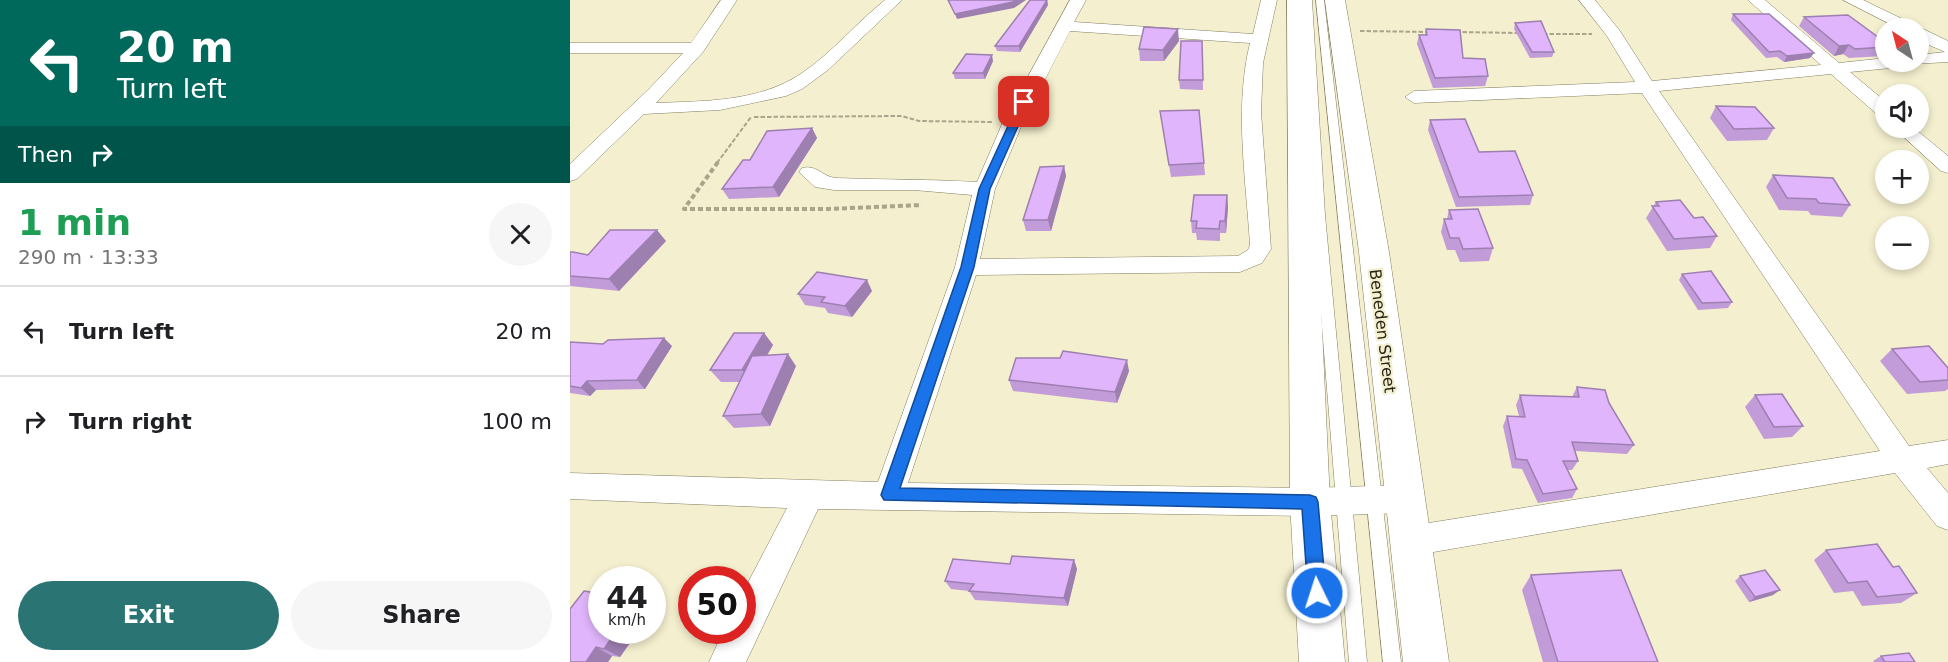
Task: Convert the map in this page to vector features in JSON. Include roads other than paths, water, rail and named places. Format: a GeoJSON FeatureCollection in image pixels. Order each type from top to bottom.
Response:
{"type":"FeatureCollection","features":[{"type":"Feature","properties":{"kind":"main road"},"geometry":{"type":"LineString","coordinates":[[1297,0],[1310,502],[1322,662]]}},
{"type":"Feature","properties":{"kind":"main road","name":"Beneden Street"},"geometry":{"type":"LineString","coordinates":[[1337,15],[1374,252],[1388,500],[1410,541],[1426,662]]}},
{"type":"Feature","properties":{"kind":"street"},"geometry":{"type":"LineString","coordinates":[[570,175],[641,109],[698,48],[729,0]]}},
{"type":"Feature","properties":{"kind":"street"},"geometry":{"type":"LineString","coordinates":[[641,109],[724,103],[770,95],[798,83],[894,0]]}},
{"type":"Feature","properties":{"kind":"street"},"geometry":{"type":"LineString","coordinates":[[889,495],[967,267],[984,189],[1013,122],[1067,26],[1078,0]]}},
{"type":"Feature","properties":{"kind":"street"},"geometry":{"type":"LineString","coordinates":[[967,267],[1228,264],[1251,261],[1259,253],[1261,245],[1252,112],[1254,63],[1269,0]]}},
{"type":"Feature","properties":{"kind":"street"},"geometry":{"type":"LineString","coordinates":[[1587,0],[1614,34],[1647,87],[1903,461],[1948,516]]}},
{"type":"Feature","properties":{"kind":"street"},"geometry":{"type":"LineString","coordinates":[[1756,0],[1875,103]]}},
{"type":"Feature","properties":{"kind":"street"},"geometry":{"type":"LineString","coordinates":[[1851,0],[1889,18]]}},
{"type":"Feature","properties":{"kind":"street"},"geometry":{"type":"LineString","coordinates":[[1067,26],[1260,39]]}},
{"type":"Feature","properties":{"kind":"street"},"geometry":{"type":"LineString","coordinates":[[1929,38],[1948,48]]}},
{"type":"Feature","properties":{"kind":"street"},"geometry":{"type":"LineString","coordinates":[[570,48],[698,48]]}},
{"type":"Feature","properties":{"kind":"street"},"geometry":{"type":"LineString","coordinates":[[1929,59],[1948,57]]}},
{"type":"Feature","properties":{"kind":"street"},"geometry":{"type":"LineString","coordinates":[[1414,97],[1647,87],[1875,64]]}},
{"type":"Feature","properties":{"kind":"street"},"geometry":{"type":"LineString","coordinates":[[1915,138],[1948,166]]}},
{"type":"Feature","properties":{"kind":"street"},"geometry":{"type":"LineString","coordinates":[[809,172],[822,182],[834,184],[914,184],[984,189]]}},
{"type":"Feature","properties":{"kind":"street"},"geometry":{"type":"LineString","coordinates":[[1410,541],[1948,452]]}},
{"type":"Feature","properties":{"kind":"street"},"geometry":{"type":"LineString","coordinates":[[570,486],[809,495],[1310,502],[1388,500]]}},
{"type":"Feature","properties":{"kind":"street"},"geometry":{"type":"LineString","coordinates":[[728,662],[809,495]]}},
{"type":"Feature","properties":{"kind":"lane"},"geometry":{"type":"LineString","coordinates":[[1308,0],[1319,214],[1358,662]]}},
{"type":"Feature","properties":{"kind":"lane"},"geometry":{"type":"LineString","coordinates":[[1320,0],[1388,500],[1392,662]]}}]}
